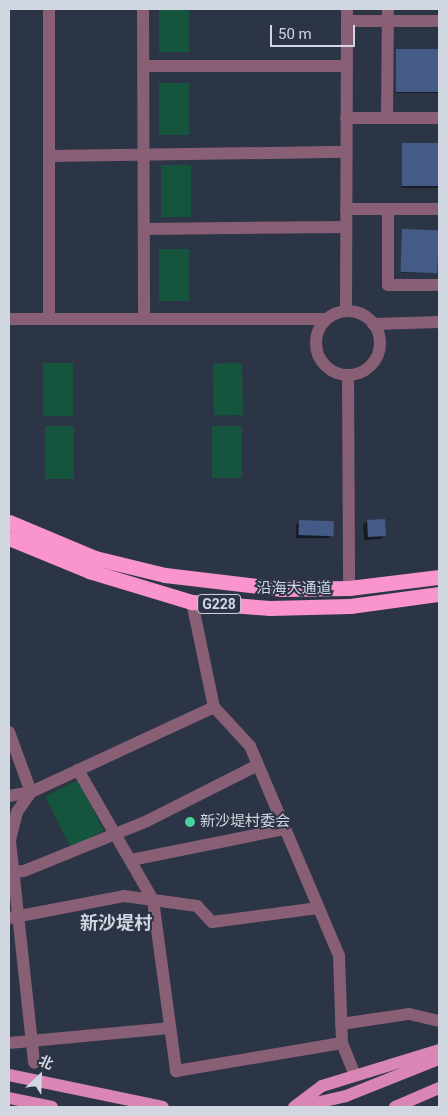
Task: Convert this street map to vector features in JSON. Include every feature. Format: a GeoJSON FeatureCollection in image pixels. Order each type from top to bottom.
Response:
{"type":"FeatureCollection","features":[{"type":"Feature","properties":{"kind":"highway","name":"沿海大通道"},"geometry":{"type":"LineString","coordinates":[[9,522],[95,558],[165,575],[282,589],[349,588],[439,577]]}},
{"type":"Feature","properties":{"kind":"highway","name":"沿海大通道"},"geometry":{"type":"LineString","coordinates":[[9,538],[89,571],[192,602],[270,608],[350,606],[439,594]]}},
{"type":"Feature","properties":{"kind":"highway"},"geometry":{"type":"LineString","coordinates":[[126,582],[130,566]]}},
{"type":"Feature","properties":{"kind":"highway"},"geometry":{"type":"LineString","coordinates":[[349,588],[350,606]]}},
{"type":"Feature","properties":{"kind":"main road"},"geometry":{"type":"LineString","coordinates":[[295,1107],[322,1086],[355,1074],[439,1050]]}},
{"type":"Feature","properties":{"kind":"main road"},"geometry":{"type":"LineString","coordinates":[[295,1107],[346,1096],[439,1059]]}},
{"type":"Feature","properties":{"kind":"main road"},"geometry":{"type":"LineString","coordinates":[[9,1075],[164,1107]]}},
{"type":"Feature","properties":{"kind":"main road"},"geometry":{"type":"LineString","coordinates":[[407,1102],[416,1091],[439,1080]]}},
{"type":"Feature","properties":{"kind":"main road"},"geometry":{"type":"LineString","coordinates":[[395,1107],[439,1088]]}},
{"type":"Feature","properties":{"kind":"main road"},"geometry":{"type":"LineString","coordinates":[[14,1102],[52,1107]]}},
{"type":"Feature","properties":{"kind":"street"},"geometry":{"type":"LineString","coordinates":[[49,9],[49,320]]}},
{"type":"Feature","properties":{"kind":"street"},"geometry":{"type":"LineString","coordinates":[[143,9],[144,319]]}},
{"type":"Feature","properties":{"kind":"street"},"geometry":{"type":"LineString","coordinates":[[346,311],[347,15],[388,15],[439,21]]}},
{"type":"Feature","properties":{"kind":"street"},"geometry":{"type":"LineString","coordinates":[[388,15],[388,118]]}},
{"type":"Feature","properties":{"kind":"street"},"geometry":{"type":"LineString","coordinates":[[144,66],[346,66]]}},
{"type":"Feature","properties":{"kind":"street"},"geometry":{"type":"LineString","coordinates":[[346,118],[439,118]]}},
{"type":"Feature","properties":{"kind":"street"},"geometry":{"type":"LineString","coordinates":[[49,156],[346,152]]}},
{"type":"Feature","properties":{"kind":"street"},"geometry":{"type":"LineString","coordinates":[[346,208],[439,208]]}},
{"type":"Feature","properties":{"kind":"street"},"geometry":{"type":"LineString","coordinates":[[388,208],[388,285],[439,285]]}},
{"type":"Feature","properties":{"kind":"street"},"geometry":{"type":"LineString","coordinates":[[144,229],[346,226]]}},
{"type":"Feature","properties":{"kind":"street"},"geometry":{"type":"LineString","coordinates":[[9,319],[326,319],[346,311],[366,316],[373,324],[380,343],[374,362],[358,374],[348,376],[332,371],[320,359],[316,338],[326,319]]}},
{"type":"Feature","properties":{"kind":"street"},"geometry":{"type":"LineString","coordinates":[[373,324],[439,322]]}},
{"type":"Feature","properties":{"kind":"street"},"geometry":{"type":"LineString","coordinates":[[348,376],[349,588]]}},
{"type":"Feature","properties":{"kind":"street"},"geometry":{"type":"LineString","coordinates":[[192,602],[214,707],[250,746],[338,956],[342,1043],[355,1074]]}},
{"type":"Feature","properties":{"kind":"street"},"geometry":{"type":"LineString","coordinates":[[9,796],[31,792],[214,707]]}},
{"type":"Feature","properties":{"kind":"street"},"geometry":{"type":"LineString","coordinates":[[9,732],[31,792]]}},
{"type":"Feature","properties":{"kind":"street"},"geometry":{"type":"LineString","coordinates":[[12,872],[24,871],[114,835],[258,765]]}},
{"type":"Feature","properties":{"kind":"street"},"geometry":{"type":"LineString","coordinates":[[78,770],[114,835],[132,860],[153,900],[176,1071],[342,1043]]}},
{"type":"Feature","properties":{"kind":"street"},"geometry":{"type":"LineString","coordinates":[[31,792],[17,812],[10,841],[13,918],[34,1063]]}},
{"type":"Feature","properties":{"kind":"street"},"geometry":{"type":"LineString","coordinates":[[132,860],[285,829]]}},
{"type":"Feature","properties":{"kind":"street"},"geometry":{"type":"LineString","coordinates":[[13,918],[124,896],[197,906],[212,922],[318,908]]}},
{"type":"Feature","properties":{"kind":"street"},"geometry":{"type":"LineString","coordinates":[[341,1024],[409,1014],[439,1021]]}},
{"type":"Feature","properties":{"kind":"street"},"geometry":{"type":"LineString","coordinates":[[9,1043],[170,1028]]}},
{"type":"Feature","properties":{"kind":"green space"},"geometry":{"type":"Polygon","coordinates":[[[159,9],[189,9],[189,52],[159,52],[159,9]]]}},
{"type":"Feature","properties":{"kind":"green space"},"geometry":{"type":"Polygon","coordinates":[[[159,83],[189,83],[189,135],[159,135],[159,83]]]}},
{"type":"Feature","properties":{"kind":"green space"},"geometry":{"type":"Polygon","coordinates":[[[161,165],[191,165],[191,217],[161,217],[161,165]]]}},
{"type":"Feature","properties":{"kind":"green space"},"geometry":{"type":"Polygon","coordinates":[[[159,249],[189,249],[189,301],[159,301],[159,249]]]}},
{"type":"Feature","properties":{"kind":"green space"},"geometry":{"type":"Polygon","coordinates":[[[43,363],[73,363],[73,416],[43,416],[43,363]]]}},
{"type":"Feature","properties":{"kind":"green space"},"geometry":{"type":"Polygon","coordinates":[[[242,363],[243,415],[214,415],[213,364],[242,363]]]}},
{"type":"Feature","properties":{"kind":"green space"},"geometry":{"type":"Polygon","coordinates":[[[45,426],[74,426],[74,479],[45,479],[45,426]]]}},
{"type":"Feature","properties":{"kind":"green space"},"geometry":{"type":"Polygon","coordinates":[[[212,426],[242,426],[242,478],[212,478],[212,426]]]}},
{"type":"Feature","properties":{"kind":"green space"},"geometry":{"type":"Polygon","coordinates":[[[78,780],[104,831],[71,848],[45,797],[78,780]]]}},
{"type":"Feature","properties":{"kind":"building"},"geometry":{"type":"Polygon","coordinates":[[[396,49],[439,49],[439,92],[396,92],[396,49]]]}},
{"type":"Feature","properties":{"kind":"building"},"geometry":{"type":"Polygon","coordinates":[[[402,143],[439,143],[439,186],[402,186],[402,143]]]}},
{"type":"Feature","properties":{"kind":"building"},"geometry":{"type":"Polygon","coordinates":[[[402,229],[439,230],[437,273],[400,272],[402,229]]]}},
{"type":"Feature","properties":{"kind":"building"},"geometry":{"type":"Polygon","coordinates":[[[385,519],[386,536],[368,537],[367,520],[385,519]]]}},
{"type":"Feature","properties":{"kind":"building"},"geometry":{"type":"Polygon","coordinates":[[[299,520],[334,521],[333,536],[298,535],[299,520]]]}},
{"type":"Feature","properties":{"kind":"place","name":"新沙堤村委会"},"geometry":{"type":"Point","coordinates":[190,822]}},
{"type":"Feature","properties":{"kind":"district","name":"新沙堤村"},"geometry":{"type":"Point","coordinates":[116,923]}}]}
